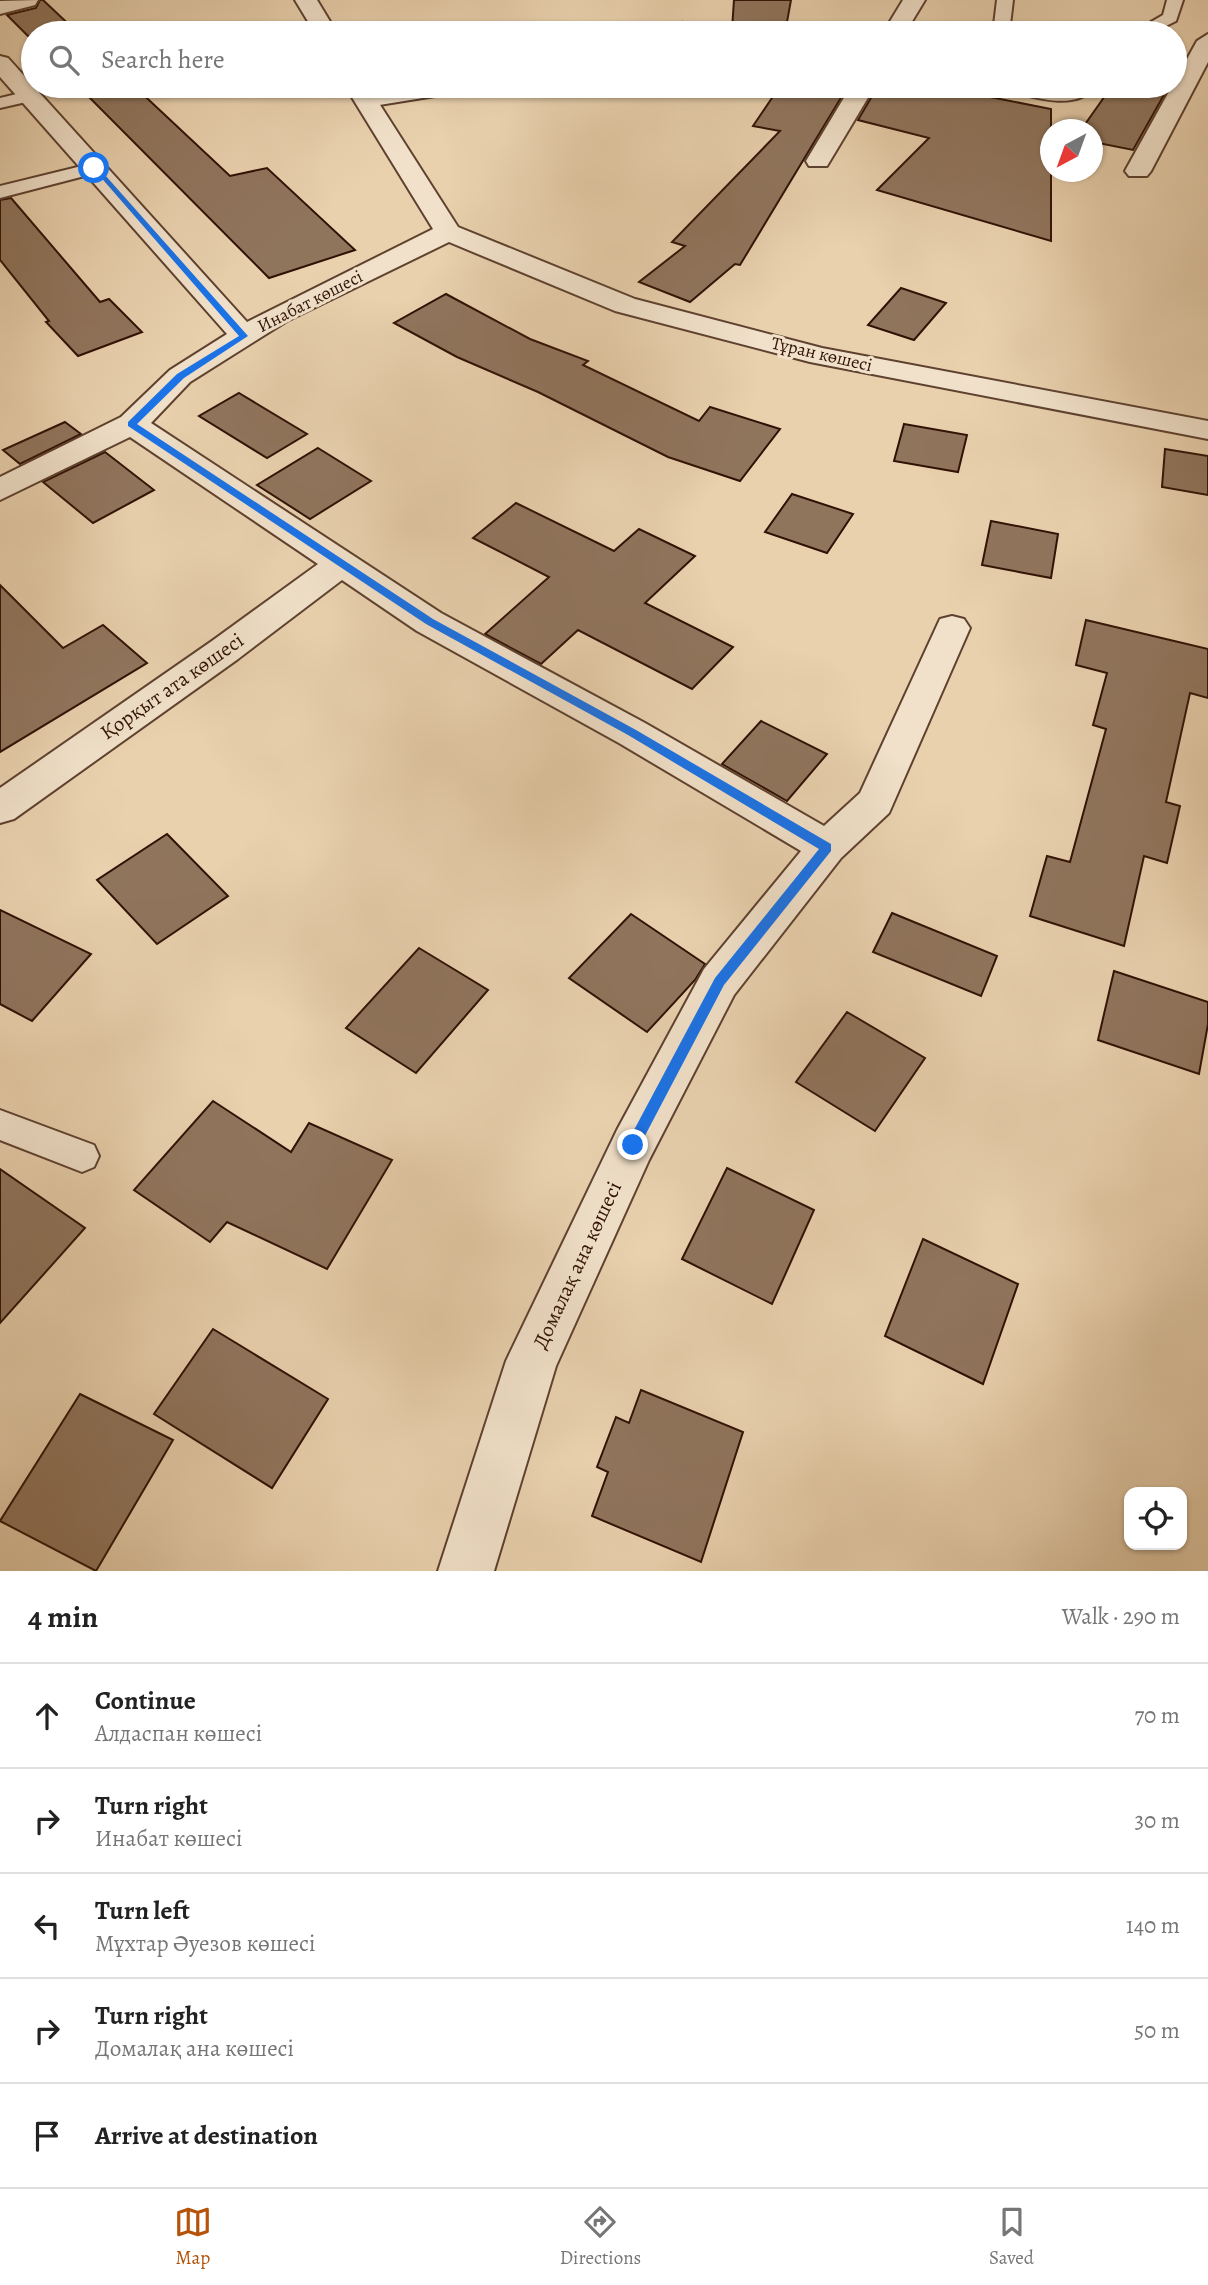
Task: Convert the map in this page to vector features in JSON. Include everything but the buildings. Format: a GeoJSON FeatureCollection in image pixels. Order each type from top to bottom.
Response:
{"type":"FeatureCollection","features":[{"type":"Feature","properties":{"kind":"street"},"geometry":{"type":"LineString","coordinates":[[0,8],[27,0]]}},
{"type":"Feature","properties":{"kind":"street"},"geometry":{"type":"LineString","coordinates":[[306,0],[319,21]]}},
{"type":"Feature","properties":{"kind":"street"},"geometry":{"type":"LineString","coordinates":[[901,21],[914,0]]}},
{"type":"Feature","properties":{"kind":"street"},"geometry":{"type":"LineString","coordinates":[[1187,83],[1207,47]]}},
{"type":"Feature","properties":{"kind":"street"},"geometry":{"type":"LineString","coordinates":[[0,63],[21,87]]}},
{"type":"Feature","properties":{"kind":"street"},"geometry":{"type":"LineString","coordinates":[[31,98],[244,336]]}},
{"type":"Feature","properties":{"kind":"street"},"geometry":{"type":"LineString","coordinates":[[365,98],[449,232]]}},
{"type":"Feature","properties":{"kind":"street"},"geometry":{"type":"LineString","coordinates":[[818,161],[856,98]]}},
{"type":"Feature","properties":{"kind":"street"},"geometry":{"type":"LineString","coordinates":[[1138,171],[1179,98]]}},
{"type":"Feature","properties":{"kind":"street","name":"Инабат көшесі"},"geometry":{"type":"LineString","coordinates":[[0,490],[132,424],[180,376],[277,316],[449,232]]}},
{"type":"Feature","properties":{"kind":"street","name":"Тұран көшесі"},"geometry":{"type":"LineString","coordinates":[[449,232],[625,304],[807,353],[1208,430]]}},
{"type":"Feature","properties":{"kind":"street"},"geometry":{"type":"LineString","coordinates":[[132,424],[343,562],[429,622],[632,733],[827,847]]}},
{"type":"Feature","properties":{"kind":"street","name":"Қорқыт ата көшесі"},"geometry":{"type":"LineString","coordinates":[[0,808],[225,650],[343,562]]}},
{"type":"Feature","properties":{"kind":"street","name":"Домалақ ана көшесі"},"geometry":{"type":"LineString","coordinates":[[466,1571],[532,1361],[633,1145],[719,982],[827,847],[875,802],[953,628]]}},
{"type":"Feature","properties":{"kind":"lane"},"geometry":{"type":"LineString","coordinates":[[1002,21],[1005,0]]}},
{"type":"Feature","properties":{"kind":"lane"},"geometry":{"type":"LineString","coordinates":[[1164,21],[1170,18],[1175,0]]}},
{"type":"Feature","properties":{"kind":"lane"},"geometry":{"type":"LineString","coordinates":[[0,103],[21,98]]}},
{"type":"Feature","properties":{"kind":"lane"},"geometry":{"type":"LineString","coordinates":[[0,192],[94,168]]}},
{"type":"Feature","properties":{"kind":"lane"},"geometry":{"type":"LineString","coordinates":[[0,1125],[82,1156]]}},
{"type":"Feature","properties":{"kind":"route"},"geometry":{"type":"LineString","coordinates":[[94,168],[244,336],[180,376],[132,424],[343,562],[429,622],[632,733],[827,847],[719,982],[633,1145]]}}]}
